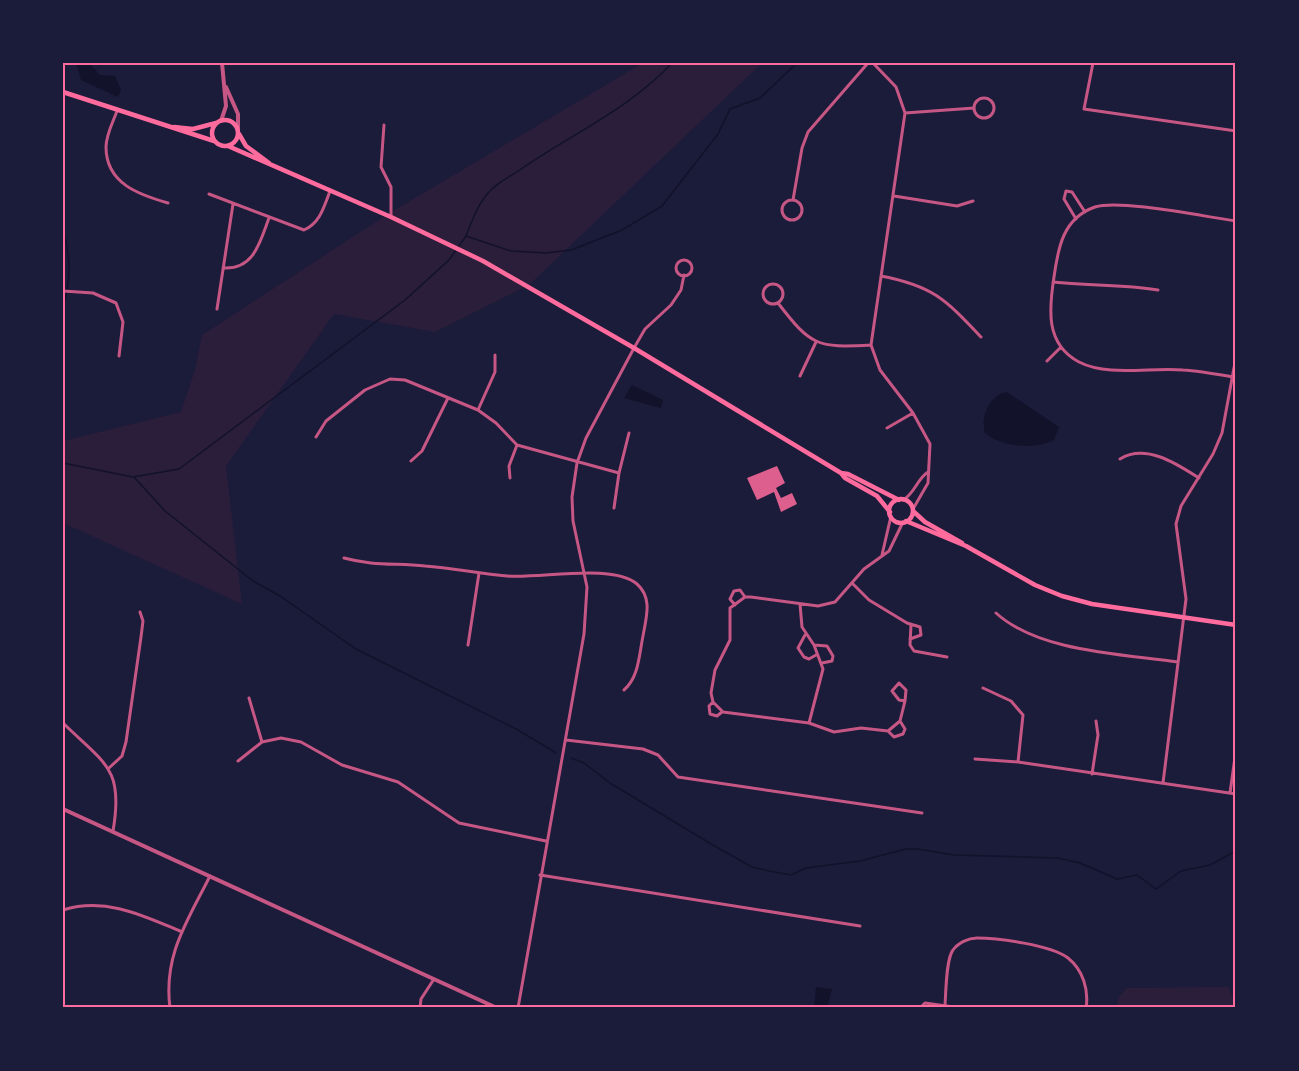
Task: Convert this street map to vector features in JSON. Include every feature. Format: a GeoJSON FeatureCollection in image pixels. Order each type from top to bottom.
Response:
{"type":"FeatureCollection","features":[{"type":"Feature","properties":{"kind":"main road"},"geometry":{"type":"LineString","coordinates":[[63,92],[214,141],[222,146],[235,143],[238,131]]}},
{"type":"Feature","properties":{"kind":"main road"},"geometry":{"type":"LineString","coordinates":[[169,127],[193,129],[230,120],[246,146],[271,165]]}},
{"type":"Feature","properties":{"kind":"main road"},"geometry":{"type":"LineString","coordinates":[[214,141],[213,129],[219,122]]}},
{"type":"Feature","properties":{"kind":"main road"},"geometry":{"type":"LineString","coordinates":[[228,146],[391,216],[465,252],[634,348],[841,473],[848,474],[909,502],[913,510],[925,522],[956,537],[966,546]]}},
{"type":"Feature","properties":{"kind":"main road"},"geometry":{"type":"LineString","coordinates":[[841,473],[844,478],[882,500],[897,522],[905,522],[966,546],[1035,585],[1062,596],[1092,604],[1236,625]]}},
{"type":"Feature","properties":{"kind":"main road"},"geometry":{"type":"LineString","coordinates":[[890,514],[892,504],[901,500]]}},
{"type":"Feature","properties":{"kind":"main road"},"geometry":{"type":"LineString","coordinates":[[905,522],[913,510]]}},
{"type":"Feature","properties":{"kind":"street"},"geometry":{"type":"LineString","coordinates":[[219,122],[226,106],[222,63]]}},
{"type":"Feature","properties":{"kind":"street"},"geometry":{"type":"LineString","coordinates":[[793,200],[802,148],[808,132],[868,63]]}},
{"type":"Feature","properties":{"kind":"street"},"geometry":{"type":"LineString","coordinates":[[873,63],[896,87],[905,114],[871,345],[880,370],[913,412],[930,444],[928,483],[913,510]]}},
{"type":"Feature","properties":{"kind":"street"},"geometry":{"type":"LineString","coordinates":[[1093,63],[1084,109],[1236,131]]}},
{"type":"Feature","properties":{"kind":"street"},"geometry":{"type":"LineString","coordinates":[[225,86],[238,114],[238,131]]}},
{"type":"Feature","properties":{"kind":"street"},"geometry":{"type":"LineString","coordinates":[[981,98],[988,98],[994,106],[991,115],[985,118],[979,116],[974,108],[975,102],[981,98]]}},
{"type":"Feature","properties":{"kind":"street"},"geometry":{"type":"LineString","coordinates":[[905,114],[974,108]]}},
{"type":"Feature","properties":{"kind":"street"},"geometry":{"type":"LineString","coordinates":[[117,111],[106,147],[109,162],[116,176],[126,187],[138,194],[168,203]]}},
{"type":"Feature","properties":{"kind":"street"},"geometry":{"type":"LineString","coordinates":[[384,125],[381,162],[391,187],[391,216]]}},
{"type":"Feature","properties":{"kind":"street"},"geometry":{"type":"LineString","coordinates":[[209,194],[304,230],[313,226],[330,191]]}},
{"type":"Feature","properties":{"kind":"street"},"geometry":{"type":"LineString","coordinates":[[1076,219],[1064,199],[1066,191],[1072,192],[1085,212]]}},
{"type":"Feature","properties":{"kind":"street"},"geometry":{"type":"LineString","coordinates":[[894,196],[957,207],[973,201]]}},
{"type":"Feature","properties":{"kind":"street"},"geometry":{"type":"LineString","coordinates":[[793,200],[799,202],[802,211],[797,219],[790,220],[784,216],[782,210],[787,201],[793,200]]}},
{"type":"Feature","properties":{"kind":"street"},"geometry":{"type":"LineString","coordinates":[[217,309],[233,204]]}},
{"type":"Feature","properties":{"kind":"street"},"geometry":{"type":"LineString","coordinates":[[1233,377],[1184,370],[1096,368],[1077,361],[1061,347],[1053,334],[1049,318],[1060,241],[1076,219],[1085,212],[1100,206],[1117,204],[1236,221]]}},
{"type":"Feature","properties":{"kind":"street"},"geometry":{"type":"LineString","coordinates":[[223,268],[234,269],[247,263],[255,252],[269,218]]}},
{"type":"Feature","properties":{"kind":"street"},"geometry":{"type":"LineString","coordinates":[[685,260],[692,267],[690,273],[684,275],[676,269],[678,262],[685,260]]}},
{"type":"Feature","properties":{"kind":"street"},"geometry":{"type":"LineString","coordinates":[[518,1008],[584,634],[587,603],[585,571],[573,521],[572,497],[577,463],[590,429],[634,348],[645,329],[671,305],[681,290],[684,275]]}},
{"type":"Feature","properties":{"kind":"street"},"geometry":{"type":"LineString","coordinates":[[881,276],[912,282],[934,292],[950,304],[981,337]]}},
{"type":"Feature","properties":{"kind":"street"},"geometry":{"type":"LineString","coordinates":[[1053,282],[1084,286],[1126,284],[1158,290]]}},
{"type":"Feature","properties":{"kind":"street"},"geometry":{"type":"LineString","coordinates":[[778,303],[783,296],[780,287],[772,285],[766,287],[763,293],[766,302],[778,303],[799,330],[816,342],[837,347],[871,345]]}},
{"type":"Feature","properties":{"kind":"street"},"geometry":{"type":"LineString","coordinates":[[63,291],[93,293],[116,303],[123,322],[119,356]]}},
{"type":"Feature","properties":{"kind":"street"},"geometry":{"type":"LineString","coordinates":[[800,376],[816,342]]}},
{"type":"Feature","properties":{"kind":"street"},"geometry":{"type":"LineString","coordinates":[[1047,361],[1061,347]]}},
{"type":"Feature","properties":{"kind":"street"},"geometry":{"type":"LineString","coordinates":[[478,410],[495,372],[495,355]]}},
{"type":"Feature","properties":{"kind":"street"},"geometry":{"type":"LineString","coordinates":[[1163,783],[1184,618],[1185,580],[1176,540],[1176,524],[1181,507],[1222,433],[1236,357]]}},
{"type":"Feature","properties":{"kind":"street"},"geometry":{"type":"LineString","coordinates":[[316,437],[326,421],[343,405],[373,385],[390,379],[414,382],[478,410],[502,428],[517,445],[619,473]]}},
{"type":"Feature","properties":{"kind":"street"},"geometry":{"type":"LineString","coordinates":[[411,461],[422,451],[448,398]]}},
{"type":"Feature","properties":{"kind":"street"},"geometry":{"type":"LineString","coordinates":[[887,428],[913,412]]}},
{"type":"Feature","properties":{"kind":"street"},"geometry":{"type":"LineString","coordinates":[[614,508],[619,473],[629,433]]}},
{"type":"Feature","properties":{"kind":"street"},"geometry":{"type":"LineString","coordinates":[[510,478],[509,466],[517,445]]}},
{"type":"Feature","properties":{"kind":"street"},"geometry":{"type":"LineString","coordinates":[[1120,459],[1135,454],[1158,456],[1176,463],[1199,478]]}},
{"type":"Feature","properties":{"kind":"street"},"geometry":{"type":"LineString","coordinates":[[901,500],[911,494],[921,476],[928,472]]}},
{"type":"Feature","properties":{"kind":"street"},"geometry":{"type":"LineString","coordinates":[[882,557],[890,514]]}},
{"type":"Feature","properties":{"kind":"street"},"geometry":{"type":"LineString","coordinates":[[900,721],[905,729],[900,736],[894,737],[888,731],[861,728],[834,732],[809,723],[723,712],[713,702],[711,693],[712,681],[730,640],[728,614],[735,605],[745,597],[818,606],[835,602],[864,569],[892,547],[905,522]]}},
{"type":"Feature","properties":{"kind":"street"},"geometry":{"type":"LineString","coordinates":[[344,558],[376,565],[424,566],[533,577],[585,571],[631,581],[640,588],[646,598],[647,610],[636,672],[624,690]]}},
{"type":"Feature","properties":{"kind":"street"},"geometry":{"type":"LineString","coordinates":[[468,645],[479,573]]}},
{"type":"Feature","properties":{"kind":"street"},"geometry":{"type":"LineString","coordinates":[[853,584],[869,600],[911,625],[918,625],[921,630],[919,638],[910,639]]}},
{"type":"Feature","properties":{"kind":"street"},"geometry":{"type":"LineString","coordinates":[[735,605],[730,598],[734,591],[741,590],[745,597]]}},
{"type":"Feature","properties":{"kind":"street"},"geometry":{"type":"LineString","coordinates":[[800,604],[801,621],[805,634],[814,645],[816,655],[822,663],[822,675],[809,723]]}},
{"type":"Feature","properties":{"kind":"street"},"geometry":{"type":"LineString","coordinates":[[109,768],[122,756],[126,742],[141,637],[140,612]]}},
{"type":"Feature","properties":{"kind":"street"},"geometry":{"type":"LineString","coordinates":[[996,613],[1006,622],[1060,644],[1178,662]]}},
{"type":"Feature","properties":{"kind":"street"},"geometry":{"type":"LineString","coordinates":[[911,625],[910,639],[914,651],[947,657]]}},
{"type":"Feature","properties":{"kind":"street"},"geometry":{"type":"LineString","coordinates":[[805,634],[798,648],[801,654],[809,659],[816,655]]}},
{"type":"Feature","properties":{"kind":"street"},"geometry":{"type":"LineString","coordinates":[[814,645],[826,646],[831,652],[832,661],[822,663]]}},
{"type":"Feature","properties":{"kind":"street"},"geometry":{"type":"LineString","coordinates":[[888,731],[900,721],[905,701],[906,690],[901,684],[897,684],[893,688],[894,694],[899,700],[905,701]]}},
{"type":"Feature","properties":{"kind":"street"},"geometry":{"type":"LineString","coordinates":[[983,688],[1011,701],[1023,715],[1018,762]]}},
{"type":"Feature","properties":{"kind":"street"},"geometry":{"type":"LineString","coordinates":[[249,698],[261,742]]}},
{"type":"Feature","properties":{"kind":"street"},"geometry":{"type":"LineString","coordinates":[[713,702],[709,706],[710,714],[717,716],[723,712]]}},
{"type":"Feature","properties":{"kind":"street"},"geometry":{"type":"LineString","coordinates":[[1092,774],[1098,735],[1096,721]]}},
{"type":"Feature","properties":{"kind":"street"},"geometry":{"type":"LineString","coordinates":[[63,723],[109,768],[116,782],[113,831]]}},
{"type":"Feature","properties":{"kind":"street"},"geometry":{"type":"LineString","coordinates":[[238,760],[261,742],[281,738],[301,741],[342,765],[398,782],[459,824],[546,841]]}},
{"type":"Feature","properties":{"kind":"street"},"geometry":{"type":"LineString","coordinates":[[565,740],[643,749],[658,754],[678,777],[922,813]]}},
{"type":"Feature","properties":{"kind":"street"},"geometry":{"type":"LineString","coordinates":[[1230,793],[1236,750]]}},
{"type":"Feature","properties":{"kind":"street"},"geometry":{"type":"LineString","coordinates":[[975,759],[1018,762],[1236,794]]}},
{"type":"Feature","properties":{"kind":"street"},"geometry":{"type":"LineString","coordinates":[[63,809],[497,1008]]}},
{"type":"Feature","properties":{"kind":"street"},"geometry":{"type":"LineString","coordinates":[[540,875],[860,926]]}},
{"type":"Feature","properties":{"kind":"street"},"geometry":{"type":"LineString","coordinates":[[170,1008],[171,968],[180,931],[210,876]]}},
{"type":"Feature","properties":{"kind":"street"},"geometry":{"type":"LineString","coordinates":[[63,910],[85,905],[121,908],[180,931]]}},
{"type":"Feature","properties":{"kind":"street"},"geometry":{"type":"LineString","coordinates":[[945,1005],[952,951],[959,944],[976,938],[1036,946],[1067,958],[1080,972],[1086,988],[1086,1008]]}},
{"type":"Feature","properties":{"kind":"street"},"geometry":{"type":"LineString","coordinates":[[420,1008],[421,999],[434,979]]}},
{"type":"Feature","properties":{"kind":"street"},"geometry":{"type":"LineString","coordinates":[[920,1008],[925,1003],[961,1008]]}},
{"type":"Feature","properties":{"kind":"street"},"geometry":{"type":"LineString","coordinates":[[74,1008],[83,1007]]}},
{"type":"Feature","properties":{"kind":"shaded area"},"geometry":{"type":"Polygon","coordinates":[[[76,63],[89,63],[100,75],[115,76],[121,90],[118,97],[81,80],[76,63]]]}},
{"type":"Feature","properties":{"kind":"shaded area"},"geometry":{"type":"Polygon","coordinates":[[[643,63],[762,63],[529,285],[435,332],[334,314],[226,466],[242,604],[63,523],[63,441],[181,412],[195,370],[202,335],[388,214],[643,63]]]}},
{"type":"Feature","properties":{"kind":"shaded area"},"geometry":{"type":"Polygon","coordinates":[[[632,385],[663,400],[661,408],[624,398],[632,385]]]}},
{"type":"Feature","properties":{"kind":"shaded area"},"geometry":{"type":"Polygon","coordinates":[[[1007,392],[1059,427],[1054,440],[1037,445],[1018,445],[1000,441],[985,433],[984,420],[988,407],[996,397],[1007,392]]]}},
{"type":"Feature","properties":{"kind":"shaded area"},"geometry":{"type":"Polygon","coordinates":[[[816,987],[832,989],[827,1008],[814,1008],[816,987]]]}},
{"type":"Feature","properties":{"kind":"shaded area"},"geometry":{"type":"Polygon","coordinates":[[[1229,987],[1236,1008],[1117,1008],[1118,998],[1127,988],[1229,987]]]}},
{"type":"Feature","properties":{"kind":"building"},"geometry":{"type":"Polygon","coordinates":[[[777,466],[785,483],[776,488],[781,498],[792,493],[797,504],[781,512],[774,492],[757,500],[747,478],[777,466]]]}},
{"type":"Feature","properties":{"kind":"waterway"},"geometry":{"type":"LineString","coordinates":[[466,236],[479,207],[494,187],[620,107],[656,79],[672,63]]}},
{"type":"Feature","properties":{"kind":"waterway"},"geometry":{"type":"LineString","coordinates":[[63,463],[133,477],[179,469],[405,300],[449,260],[466,236],[511,251],[546,253],[571,250],[622,230],[662,206],[718,134],[730,109],[760,98],[797,63]]}},
{"type":"Feature","properties":{"kind":"waterway"},"geometry":{"type":"LineString","coordinates":[[63,231],[68,251],[69,270],[63,309]]}},
{"type":"Feature","properties":{"kind":"waterway"},"geometry":{"type":"LineString","coordinates":[[134,477],[165,511],[253,581],[280,596],[356,649],[518,730],[556,753]]}},
{"type":"Feature","properties":{"kind":"waterway"},"geometry":{"type":"LineString","coordinates":[[571,758],[584,763],[610,783],[752,867],[791,875],[806,868],[860,861],[906,849],[918,849],[954,855],[1058,858],[1080,863],[1117,879],[1137,875],[1156,889],[1181,871],[1210,865],[1236,851]]}}]}
